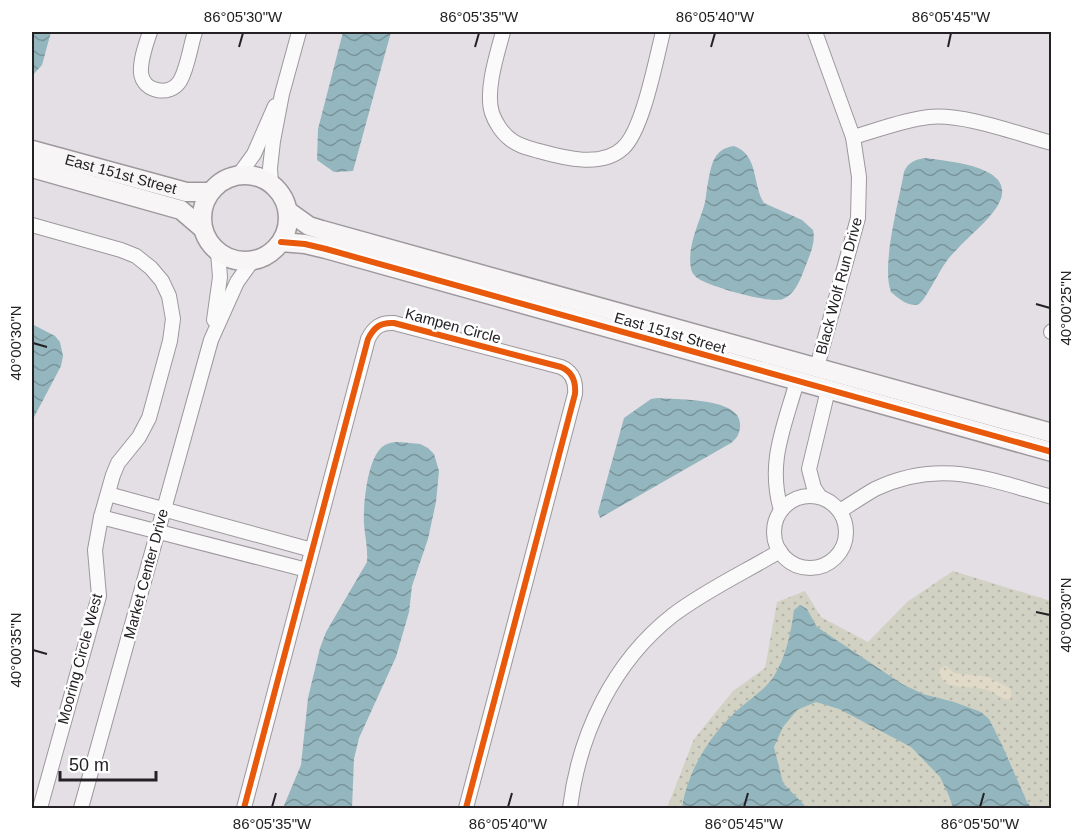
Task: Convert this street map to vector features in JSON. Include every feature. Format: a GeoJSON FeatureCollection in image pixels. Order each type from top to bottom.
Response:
{"type":"FeatureCollection","features":[{"type":"Feature","properties":{"kind":"street"},"geometry":{"type":"LineString","coordinates":[[150,32],[141,66],[141,76],[149,87],[157,91],[165,91],[178,84],[195,32]]}},
{"type":"Feature","properties":{"kind":"street"},"geometry":{"type":"LineString","coordinates":[[271,184],[270,168],[282,94],[298,32]]}},
{"type":"Feature","properties":{"kind":"street"},"geometry":{"type":"LineString","coordinates":[[503,32],[489,99],[492,114],[500,128],[510,139],[522,146],[558,156],[586,160],[597,159],[622,149],[632,138],[663,32]]}},
{"type":"Feature","properties":{"kind":"street","name":"Black Wolf Run Drive"},"geometry":{"type":"LineString","coordinates":[[815,32],[853,137],[859,177],[858,218],[818,367]]}},
{"type":"Feature","properties":{"kind":"street"},"geometry":{"type":"LineString","coordinates":[[238,176],[254,154],[282,94]]}},
{"type":"Feature","properties":{"kind":"street"},"geometry":{"type":"LineString","coordinates":[[853,137],[909,121],[940,117],[972,121],[1052,143]]}},
{"type":"Feature","properties":{"kind":"street","name":"East 151st Street"},"geometry":{"type":"LineString","coordinates":[[32,150],[186,192],[210,192]]}},
{"type":"Feature","properties":{"kind":"street","name":"East 151st Street"},"geometry":{"type":"LineString","coordinates":[[32,168],[181,210],[202,228]]}},
{"type":"Feature","properties":{"kind":"street"},"geometry":{"type":"LineString","coordinates":[[238,176],[255,177],[271,184],[284,201],[288,211],[286,232],[281,242],[264,258],[252,261],[234,261],[218,252],[206,238],[202,228],[202,209],[210,192],[223,181],[238,176]]}},
{"type":"Feature","properties":{"kind":"street","name":"East 151st Street"},"geometry":{"type":"LineString","coordinates":[[288,211],[309,226],[322,230],[1052,433]]}},
{"type":"Feature","properties":{"kind":"street","name":"Mooring Circle West"},"geometry":{"type":"LineString","coordinates":[[32,225],[136,256],[162,281],[172,307],[172,330],[149,418],[139,437],[118,464],[101,517],[94,550],[99,596],[40,808]]}},
{"type":"Feature","properties":{"kind":"street","name":"East 151st Street"},"geometry":{"type":"LineString","coordinates":[[281,242],[326,249],[1052,452]]}},
{"type":"Feature","properties":{"kind":"street","name":"Market Center Drive"},"geometry":{"type":"LineString","coordinates":[[81,808],[211,340],[220,278],[218,252]]}},
{"type":"Feature","properties":{"kind":"street","name":"Market Center Drive"},"geometry":{"type":"LineString","coordinates":[[211,340],[237,282],[252,261]]}},
{"type":"Feature","properties":{"kind":"street","name":"Kampen Circle"},"geometry":{"type":"LineString","coordinates":[[244,808],[368,339],[375,327],[394,323],[556,365],[571,373],[575,383],[575,394],[466,808]]}},
{"type":"Feature","properties":{"kind":"street"},"geometry":{"type":"LineString","coordinates":[[782,510],[775,487],[775,470],[778,447],[797,381]]}},
{"type":"Feature","properties":{"kind":"street"},"geometry":{"type":"LineString","coordinates":[[820,498],[808,469],[828,390]]}},
{"type":"Feature","properties":{"kind":"street"},"geometry":{"type":"LineString","coordinates":[[840,512],[885,485],[914,475],[935,472],[975,476],[1052,497]]}},
{"type":"Feature","properties":{"kind":"street"},"geometry":{"type":"LineString","coordinates":[[108,494],[312,550]]}},
{"type":"Feature","properties":{"kind":"street"},"geometry":{"type":"LineString","coordinates":[[809,496],[820,498],[831,503],[840,512],[845,522],[846,533],[844,544],[830,562],[808,568],[787,559],[780,551],[774,535],[777,518],[789,503],[809,496]]}},
{"type":"Feature","properties":{"kind":"street"},"geometry":{"type":"LineString","coordinates":[[101,517],[306,570]]}},
{"type":"Feature","properties":{"kind":"street"},"geometry":{"type":"LineString","coordinates":[[570,808],[575,775],[588,731],[602,700],[633,656],[673,615],[780,551]]}},
{"type":"Feature","properties":{"kind":"shaded area"},"geometry":{"type":"Polygon","coordinates":[[[953,571],[1051,601],[1051,808],[667,808],[694,739],[733,691],[765,668],[777,602],[805,591],[821,617],[868,642],[907,602],[953,571]]]}},
{"type":"Feature","properties":{"kind":"sand"},"geometry":{"type":"Polygon","coordinates":[[[946,666],[954,673],[988,677],[1011,689],[1011,700],[984,689],[945,683],[939,673],[941,668],[946,666]]]}},
{"type":"Feature","properties":{"kind":"water"},"geometry":{"type":"Polygon","coordinates":[[[32,32],[51,32],[42,65],[32,76],[32,32]]]}},
{"type":"Feature","properties":{"kind":"water"},"geometry":{"type":"Polygon","coordinates":[[[343,32],[391,32],[353,171],[334,172],[317,160],[318,129],[343,32]]]}},
{"type":"Feature","properties":{"kind":"water"},"geometry":{"type":"Polygon","coordinates":[[[734,146],[748,156],[764,203],[802,220],[813,230],[812,248],[800,279],[792,293],[783,299],[766,299],[728,290],[699,279],[691,270],[690,253],[705,204],[713,161],[721,151],[734,146]]]}},
{"type":"Feature","properties":{"kind":"water"},"geometry":{"type":"Polygon","coordinates":[[[926,158],[982,169],[994,176],[1001,185],[1002,196],[989,217],[949,258],[922,302],[911,305],[891,292],[888,281],[889,250],[904,172],[913,162],[926,158]]]}},
{"type":"Feature","properties":{"kind":"water"},"geometry":{"type":"Polygon","coordinates":[[[32,324],[55,336],[60,342],[63,356],[61,366],[32,421],[32,324]]]}},
{"type":"Feature","properties":{"kind":"water"},"geometry":{"type":"Polygon","coordinates":[[[651,399],[693,400],[721,405],[732,410],[738,417],[740,427],[738,434],[731,443],[600,518],[598,512],[624,418],[651,399]]]}},
{"type":"Feature","properties":{"kind":"water"},"geometry":{"type":"Polygon","coordinates":[[[399,442],[420,444],[434,454],[439,471],[436,502],[428,539],[412,586],[409,612],[396,657],[359,738],[354,759],[352,808],[283,808],[301,765],[308,698],[320,648],[326,632],[367,562],[364,516],[369,472],[382,447],[399,442]]]}},
{"type":"Feature","properties":{"kind":"water"},"geometry":{"type":"Polygon","coordinates":[[[800,605],[807,609],[817,627],[902,684],[923,694],[981,712],[989,719],[1027,802],[1032,808],[953,808],[940,777],[911,747],[839,709],[816,702],[797,710],[783,727],[774,747],[783,783],[807,808],[682,808],[695,766],[711,740],[730,717],[763,689],[774,676],[782,661],[794,610],[800,605]]]}},
{"type":"Feature","properties":{"kind":"cycle path"},"geometry":{"type":"LineString","coordinates":[[281,242],[326,249],[1052,452]]}},
{"type":"Feature","properties":{"kind":"cycle path"},"geometry":{"type":"LineString","coordinates":[[244,808],[368,339],[378,326],[385,323],[394,323],[561,367],[571,375],[575,385],[575,394],[466,808]]}}]}
